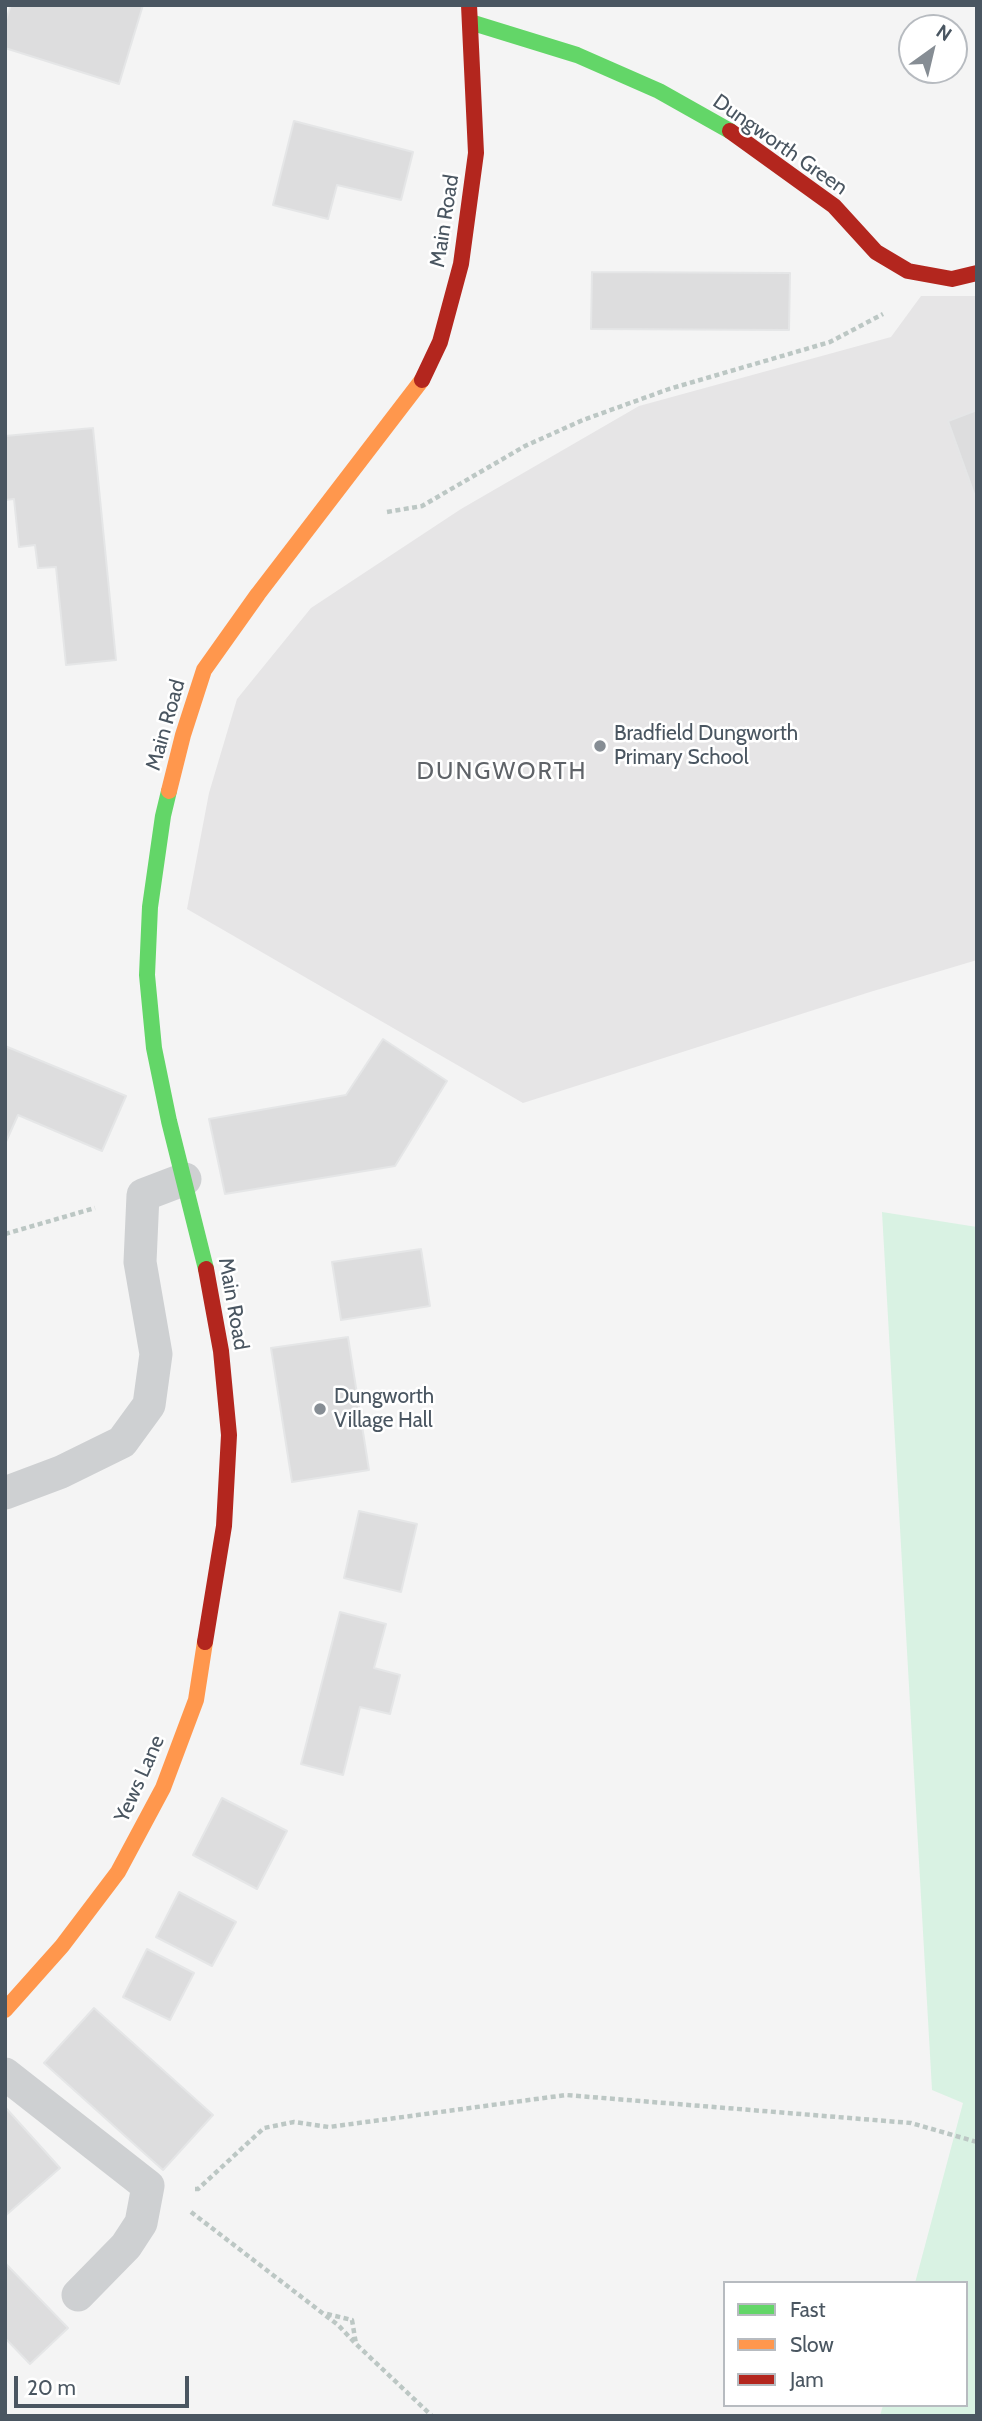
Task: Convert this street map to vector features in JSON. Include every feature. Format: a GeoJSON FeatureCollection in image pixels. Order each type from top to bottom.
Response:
{"type":"FeatureCollection","features":[{"type":"Feature","properties":{"kind":"main road","name":"Main Road"},"geometry":{"type":"LineString","coordinates":[[224,1526],[229,1435],[221,1350],[210,1286],[169,1121],[154,1048],[147,975],[150,907],[163,816],[183,735],[205,670],[258,594],[423,379],[440,342],[461,264],[476,153],[469,5]]}},
{"type":"Feature","properties":{"kind":"main road","name":"Dungworth Green"},"geometry":{"type":"LineString","coordinates":[[470,22],[578,55],[659,91],[724,127],[834,206],[876,252],[908,271],[952,279],[977,273]]}},
{"type":"Feature","properties":{"kind":"main road","name":"Yews Lane"},"geometry":{"type":"LineString","coordinates":[[5,2010],[54,1955],[118,1872],[163,1788],[196,1700],[224,1526]]}},
{"type":"Feature","properties":{"kind":"lane"},"geometry":{"type":"LineString","coordinates":[[5,1493],[61,1472],[122,1442],[149,1405],[156,1354],[139,1262],[143,1195],[185,1179]]}},
{"type":"Feature","properties":{"kind":"lane"},"geometry":{"type":"LineString","coordinates":[[5,2074],[148,2186],[141,2223],[126,2246],[78,2295]]}},
{"type":"Feature","properties":{"kind":"path"},"geometry":{"type":"LineString","coordinates":[[385,513],[422,506],[526,446],[583,420],[669,389],[830,342],[883,315],[908,271]]}},
{"type":"Feature","properties":{"kind":"path"},"geometry":{"type":"LineString","coordinates":[[5,1234],[143,1195]]}},
{"type":"Feature","properties":{"kind":"path"},"geometry":{"type":"LineString","coordinates":[[148,2186],[198,2189],[264,2128],[294,2122],[329,2127],[566,2095],[911,2123],[977,2142]]}},
{"type":"Feature","properties":{"kind":"path"},"geometry":{"type":"LineString","coordinates":[[148,2186],[197,2216],[338,2325],[432,2416]]}},
{"type":"Feature","properties":{"kind":"path"},"geometry":{"type":"LineString","coordinates":[[323,2314],[352,2320],[356,2344]]}},
{"type":"Feature","properties":{"kind":"shaded area","name":"Bradfield Dungworth Primary School"},"geometry":{"type":"Polygon","coordinates":[[[921,296],[977,296],[977,960],[523,1103],[187,909],[209,793],[237,699],[311,608],[461,509],[639,406],[891,337],[921,296]]]}},
{"type":"Feature","properties":{"kind":"green space"},"geometry":{"type":"Polygon","coordinates":[[[882,1212],[977,1227],[977,2416],[880,2416],[882,2407],[968,2407],[968,2281],[916,2281],[963,2103],[932,2090],[882,1212]]]}},
{"type":"Feature","properties":{"kind":"building"},"geometry":{"type":"Polygon","coordinates":[[[11,5],[143,5],[119,84],[5,48],[5,23],[11,5]]]}},
{"type":"Feature","properties":{"kind":"building"},"geometry":{"type":"Polygon","coordinates":[[[294,121],[413,152],[401,200],[337,185],[328,219],[273,205],[294,121]]]}},
{"type":"Feature","properties":{"kind":"building"},"geometry":{"type":"Polygon","coordinates":[[[592,272],[790,273],[789,330],[591,329],[592,272]]]}},
{"type":"Feature","properties":{"kind":"building"},"geometry":{"type":"Polygon","coordinates":[[[977,410],[977,502],[948,421],[977,410]]]}},
{"type":"Feature","properties":{"kind":"building"},"geometry":{"type":"Polygon","coordinates":[[[93,428],[116,660],[66,665],[56,567],[38,568],[35,545],[19,547],[14,499],[5,500],[5,436],[93,428]]]}},
{"type":"Feature","properties":{"kind":"building"},"geometry":{"type":"Polygon","coordinates":[[[383,1039],[447,1081],[395,1166],[225,1194],[209,1119],[346,1095],[383,1039]]]}},
{"type":"Feature","properties":{"kind":"building"},"geometry":{"type":"Polygon","coordinates":[[[5,1046],[126,1096],[102,1151],[18,1115],[5,1144],[5,1046]]]}},
{"type":"Feature","properties":{"kind":"building"},"geometry":{"type":"Polygon","coordinates":[[[421,1249],[430,1306],[341,1320],[332,1262],[421,1249]]]}},
{"type":"Feature","properties":{"kind":"building","name":"Dungworth Village Hall"},"geometry":{"type":"Polygon","coordinates":[[[348,1337],[369,1470],[292,1482],[271,1348],[348,1337]]]}},
{"type":"Feature","properties":{"kind":"building"},"geometry":{"type":"Polygon","coordinates":[[[359,1511],[417,1524],[401,1592],[344,1578],[359,1511]]]}},
{"type":"Feature","properties":{"kind":"building"},"geometry":{"type":"Polygon","coordinates":[[[340,1612],[386,1624],[374,1668],[400,1675],[390,1714],[360,1707],[343,1775],[301,1764],[340,1612]]]}},
{"type":"Feature","properties":{"kind":"building"},"geometry":{"type":"Polygon","coordinates":[[[222,1798],[287,1831],[257,1889],[193,1855],[222,1798]]]}},
{"type":"Feature","properties":{"kind":"building"},"geometry":{"type":"Polygon","coordinates":[[[179,1892],[236,1922],[212,1966],[156,1937],[179,1892]]]}},
{"type":"Feature","properties":{"kind":"building"},"geometry":{"type":"Polygon","coordinates":[[[147,1949],[194,1973],[170,2020],[123,1997],[147,1949]]]}},
{"type":"Feature","properties":{"kind":"building"},"geometry":{"type":"Polygon","coordinates":[[[94,2008],[213,2115],[163,2170],[44,2063],[94,2008]]]}},
{"type":"Feature","properties":{"kind":"building"},"geometry":{"type":"Polygon","coordinates":[[[5,2107],[60,2168],[5,2216],[5,2107]]]}},
{"type":"Feature","properties":{"kind":"building"},"geometry":{"type":"Polygon","coordinates":[[[5,2263],[68,2328],[30,2364],[5,2338],[5,2263]]]}},
{"type":"Feature","properties":{"kind":"traffic: fast"},"geometry":{"type":"LineString","coordinates":[[470,22],[577,55],[659,91],[730,131]]}},
{"type":"Feature","properties":{"kind":"traffic: fast"},"geometry":{"type":"LineString","coordinates":[[169,791],[150,907],[147,975],[154,1048],[169,1121],[206,1269]]}},
{"type":"Feature","properties":{"kind":"traffic: slow"},"geometry":{"type":"LineString","coordinates":[[169,791],[183,735],[204,670],[258,594],[422,380]]}},
{"type":"Feature","properties":{"kind":"traffic: slow"},"geometry":{"type":"LineString","coordinates":[[5,2010],[62,1946],[118,1872],[163,1788],[196,1700],[205,1642]]}},
{"type":"Feature","properties":{"kind":"traffic: jam"},"geometry":{"type":"LineString","coordinates":[[422,380],[440,342],[461,264],[476,153],[469,5]]}},
{"type":"Feature","properties":{"kind":"traffic: jam"},"geometry":{"type":"LineString","coordinates":[[730,131],[834,206],[876,252],[908,271],[952,279],[977,273]]}},
{"type":"Feature","properties":{"kind":"traffic: jam"},"geometry":{"type":"LineString","coordinates":[[205,1642],[224,1526],[229,1435],[221,1351],[206,1269]]}},
{"type":"Feature","properties":{"kind":"place","name":"Bradfield Dungworth Primary School"},"geometry":{"type":"Point","coordinates":[600,746]}},
{"type":"Feature","properties":{"kind":"place","name":"Dungworth Village Hall"},"geometry":{"type":"Point","coordinates":[320,1409]}},
{"type":"Feature","properties":{"kind":"district","name":"DUNGWORTH"},"geometry":{"type":"Point","coordinates":[502,772]}}]}
